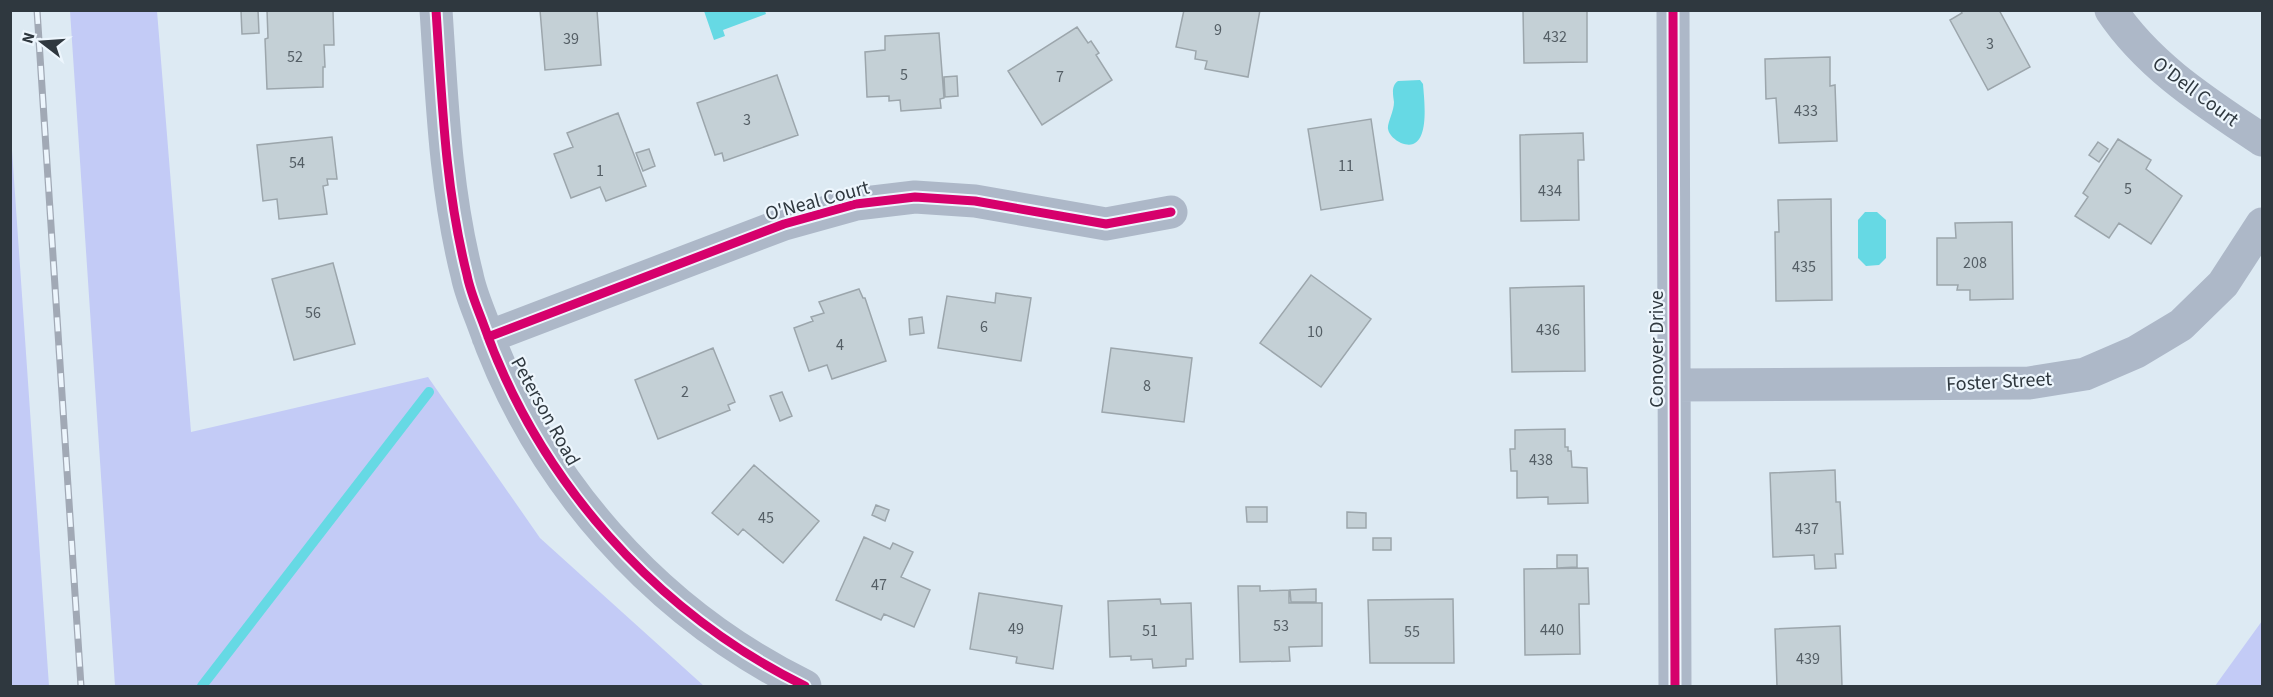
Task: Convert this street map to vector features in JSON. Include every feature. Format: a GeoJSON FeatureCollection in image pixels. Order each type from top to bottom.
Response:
{"type":"FeatureCollection","features":[{"type":"Feature","properties":{"kind":"street","name":"Peterson Road"},"geometry":{"type":"LineString","coordinates":[[436,10],[450,195],[467,278],[506,383],[548,457],[586,511],[630,560],[678,604],[736,647],[804,687]]}},
{"type":"Feature","properties":{"kind":"street","name":"Conover Drive"},"geometry":{"type":"LineString","coordinates":[[1673,10],[1675,687]]}},
{"type":"Feature","properties":{"kind":"street","name":"O'Dell Court"},"geometry":{"type":"LineString","coordinates":[[2111,10],[2126,32],[2165,72],[2262,140]]}},
{"type":"Feature","properties":{"kind":"street","name":"O'Neal Court"},"geometry":{"type":"LineString","coordinates":[[488,337],[784,224],[856,204],[915,197],[975,201],[1106,224],[1171,212]]}},
{"type":"Feature","properties":{"kind":"street","name":"Foster Street"},"geometry":{"type":"LineString","coordinates":[[1675,385],[2030,383],[2085,374],[2136,352],[2181,325],[2223,284],[2262,224]]}},
{"type":"Feature","properties":{"kind":"shaded area"},"geometry":{"type":"Polygon","coordinates":[[[70,11],[157,11],[191,432],[428,377],[540,538],[704,686],[115,686],[70,11]]]}},
{"type":"Feature","properties":{"kind":"shaded area"},"geometry":{"type":"Polygon","coordinates":[[[704,11],[765,11],[766,14],[723,30],[725,36],[714,40],[704,11]]]}},
{"type":"Feature","properties":{"kind":"shaded area"},"geometry":{"type":"Polygon","coordinates":[[[1420,80],[1423,84],[1425,112],[1422,134],[1418,141],[1411,145],[1401,143],[1388,129],[1394,106],[1393,88],[1398,81],[1420,80]]]}},
{"type":"Feature","properties":{"kind":"shaded area"},"geometry":{"type":"Polygon","coordinates":[[[11,136],[49,686],[11,686],[11,136]]]}},
{"type":"Feature","properties":{"kind":"shaded area"},"geometry":{"type":"Polygon","coordinates":[[[1865,212],[1877,212],[1886,220],[1886,258],[1879,265],[1866,266],[1858,258],[1858,220],[1865,212]]]}},
{"type":"Feature","properties":{"kind":"shaded area"},"geometry":{"type":"Polygon","coordinates":[[[2262,621],[2262,686],[2215,686],[2262,621]]]}},
{"type":"Feature","properties":{"kind":"building"},"geometry":{"type":"Polygon","coordinates":[[[258,10],[259,33],[242,34],[241,11],[258,10]]]}},
{"type":"Feature","properties":{"kind":"building"},"geometry":{"type":"Polygon","coordinates":[[[267,10],[333,10],[334,45],[324,45],[323,87],[267,89],[265,39],[268,38],[267,10]]]}},
{"type":"Feature","properties":{"kind":"building"},"geometry":{"type":"Polygon","coordinates":[[[540,10],[597,10],[601,65],[545,70],[540,10]]]}},
{"type":"Feature","properties":{"kind":"building"},"geometry":{"type":"Polygon","coordinates":[[[1184,10],[1260,10],[1248,77],[1205,69],[1207,61],[1195,59],[1196,51],[1176,47],[1184,10]]]}},
{"type":"Feature","properties":{"kind":"building"},"geometry":{"type":"Polygon","coordinates":[[[1523,10],[1587,10],[1587,62],[1524,63],[1523,10]]]}},
{"type":"Feature","properties":{"kind":"building"},"geometry":{"type":"Polygon","coordinates":[[[1960,10],[1999,10],[2030,67],[1988,90],[1950,20],[1962,13],[1960,10]]]}},
{"type":"Feature","properties":{"kind":"building"},"geometry":{"type":"Polygon","coordinates":[[[1077,27],[1088,43],[1091,41],[1099,53],[1096,55],[1112,80],[1042,125],[1008,71],[1077,27]]]}},
{"type":"Feature","properties":{"kind":"building"},"geometry":{"type":"Polygon","coordinates":[[[939,33],[944,98],[940,99],[941,108],[901,111],[900,100],[889,101],[889,96],[867,97],[865,52],[885,50],[885,36],[939,33]]]}},
{"type":"Feature","properties":{"kind":"building"},"geometry":{"type":"Polygon","coordinates":[[[1830,57],[1830,86],[1835,85],[1837,141],[1779,143],[1776,98],[1766,99],[1765,59],[1830,57]]]}},
{"type":"Feature","properties":{"kind":"building"},"geometry":{"type":"Polygon","coordinates":[[[777,75],[798,135],[724,161],[722,153],[715,155],[697,103],[777,75]]]}},
{"type":"Feature","properties":{"kind":"building"},"geometry":{"type":"Polygon","coordinates":[[[957,76],[958,96],[945,97],[944,77],[957,76]]]}},
{"type":"Feature","properties":{"kind":"building"},"geometry":{"type":"Polygon","coordinates":[[[618,113],[646,186],[606,201],[600,187],[571,198],[554,154],[573,147],[567,133],[618,113]]]}},
{"type":"Feature","properties":{"kind":"building"},"geometry":{"type":"Polygon","coordinates":[[[1371,119],[1383,200],[1321,210],[1308,129],[1371,119]]]}},
{"type":"Feature","properties":{"kind":"building"},"geometry":{"type":"Polygon","coordinates":[[[1583,133],[1584,160],[1578,160],[1579,220],[1521,221],[1520,135],[1583,133]]]}},
{"type":"Feature","properties":{"kind":"building"},"geometry":{"type":"Polygon","coordinates":[[[332,137],[337,179],[327,179],[328,185],[323,186],[327,214],[279,219],[277,199],[263,201],[257,145],[332,137]]]}},
{"type":"Feature","properties":{"kind":"building"},"geometry":{"type":"Polygon","coordinates":[[[2118,139],[2151,160],[2146,169],[2182,196],[2151,244],[2119,223],[2109,238],[2075,216],[2088,197],[2083,193],[2118,139]]]}},
{"type":"Feature","properties":{"kind":"building"},"geometry":{"type":"Polygon","coordinates":[[[2098,142],[2108,149],[2099,162],[2089,155],[2098,142]]]}},
{"type":"Feature","properties":{"kind":"building"},"geometry":{"type":"Polygon","coordinates":[[[649,149],[655,166],[643,171],[636,153],[649,149]]]}},
{"type":"Feature","properties":{"kind":"building"},"geometry":{"type":"Polygon","coordinates":[[[1831,199],[1832,300],[1776,301],[1775,232],[1779,232],[1778,200],[1831,199]]]}},
{"type":"Feature","properties":{"kind":"building"},"geometry":{"type":"Polygon","coordinates":[[[2012,222],[2013,299],[1970,300],[1970,290],[1957,290],[1958,285],[1937,285],[1937,238],[1956,238],[1955,223],[2012,222]]]}},
{"type":"Feature","properties":{"kind":"building"},"geometry":{"type":"Polygon","coordinates":[[[333,263],[355,344],[294,360],[272,279],[333,263]]]}},
{"type":"Feature","properties":{"kind":"building"},"geometry":{"type":"Polygon","coordinates":[[[1311,275],[1371,319],[1321,387],[1260,343],[1311,275]]]}},
{"type":"Feature","properties":{"kind":"building"},"geometry":{"type":"Polygon","coordinates":[[[1584,286],[1585,371],[1512,372],[1510,288],[1584,286]]]}},
{"type":"Feature","properties":{"kind":"building"},"geometry":{"type":"Polygon","coordinates":[[[859,289],[865,298],[886,361],[832,379],[827,365],[809,371],[794,328],[813,321],[811,317],[824,313],[819,302],[859,289]]]}},
{"type":"Feature","properties":{"kind":"building"},"geometry":{"type":"Polygon","coordinates":[[[996,293],[1031,298],[1021,361],[938,348],[947,296],[995,303],[996,293]]]}},
{"type":"Feature","properties":{"kind":"building"},"geometry":{"type":"Polygon","coordinates":[[[922,317],[924,333],[910,335],[909,319],[922,317]]]}},
{"type":"Feature","properties":{"kind":"building"},"geometry":{"type":"Polygon","coordinates":[[[713,348],[735,402],[728,405],[730,410],[658,439],[635,380],[713,348]]]}},
{"type":"Feature","properties":{"kind":"building"},"geometry":{"type":"Polygon","coordinates":[[[1111,348],[1192,358],[1184,422],[1102,412],[1111,348]]]}},
{"type":"Feature","properties":{"kind":"building"},"geometry":{"type":"Polygon","coordinates":[[[782,392],[792,416],[780,421],[770,396],[782,392]]]}},
{"type":"Feature","properties":{"kind":"building"},"geometry":{"type":"Polygon","coordinates":[[[1565,429],[1565,447],[1571,451],[1572,467],[1587,468],[1588,503],[1548,504],[1548,497],[1517,498],[1517,471],[1511,471],[1510,449],[1515,449],[1515,430],[1565,429]]]}},
{"type":"Feature","properties":{"kind":"building"},"geometry":{"type":"Polygon","coordinates":[[[754,465],[819,521],[783,563],[743,529],[738,535],[712,513],[754,465]]]}},
{"type":"Feature","properties":{"kind":"building"},"geometry":{"type":"Polygon","coordinates":[[[1835,470],[1836,502],[1840,502],[1843,554],[1835,554],[1836,568],[1815,569],[1814,555],[1773,557],[1770,473],[1835,470]]]}},
{"type":"Feature","properties":{"kind":"building"},"geometry":{"type":"Polygon","coordinates":[[[876,505],[889,510],[885,521],[872,515],[876,505]]]}},
{"type":"Feature","properties":{"kind":"building"},"geometry":{"type":"Polygon","coordinates":[[[1246,507],[1267,507],[1267,522],[1247,522],[1246,507]]]}},
{"type":"Feature","properties":{"kind":"building"},"geometry":{"type":"Polygon","coordinates":[[[1347,512],[1366,513],[1366,528],[1347,528],[1347,512]]]}},
{"type":"Feature","properties":{"kind":"building"},"geometry":{"type":"Polygon","coordinates":[[[864,537],[890,549],[893,543],[913,552],[901,577],[930,590],[914,627],[884,614],[881,620],[836,600],[864,537]]]}},
{"type":"Feature","properties":{"kind":"building"},"geometry":{"type":"Polygon","coordinates":[[[1373,538],[1391,538],[1391,550],[1373,550],[1373,538]]]}},
{"type":"Feature","properties":{"kind":"building"},"geometry":{"type":"Polygon","coordinates":[[[1557,555],[1577,555],[1577,567],[1557,568],[1557,555]]]}},
{"type":"Feature","properties":{"kind":"building"},"geometry":{"type":"Polygon","coordinates":[[[1588,568],[1589,604],[1579,604],[1580,654],[1525,655],[1524,569],[1588,568]]]}},
{"type":"Feature","properties":{"kind":"building"},"geometry":{"type":"Polygon","coordinates":[[[1238,586],[1260,586],[1260,591],[1289,590],[1289,603],[1322,603],[1322,646],[1289,647],[1290,661],[1240,662],[1238,586]]]}},
{"type":"Feature","properties":{"kind":"building"},"geometry":{"type":"Polygon","coordinates":[[[1316,589],[1316,602],[1291,602],[1290,590],[1316,589]]]}},
{"type":"Feature","properties":{"kind":"building"},"geometry":{"type":"Polygon","coordinates":[[[979,593],[1062,606],[1053,669],[1016,663],[1017,657],[970,649],[979,593]]]}},
{"type":"Feature","properties":{"kind":"building"},"geometry":{"type":"Polygon","coordinates":[[[1160,599],[1161,604],[1191,603],[1193,659],[1186,659],[1186,666],[1153,668],[1152,659],[1131,660],[1131,656],[1110,657],[1108,601],[1160,599]]]}},
{"type":"Feature","properties":{"kind":"building"},"geometry":{"type":"Polygon","coordinates":[[[1453,599],[1454,663],[1370,663],[1368,600],[1453,599]]]}},
{"type":"Feature","properties":{"kind":"building"},"geometry":{"type":"Polygon","coordinates":[[[1840,626],[1842,686],[1777,686],[1775,629],[1840,626]]]}},
{"type":"Feature","properties":{"kind":"waterway"},"geometry":{"type":"LineString","coordinates":[[202,686],[429,392]]}},
{"type":"Feature","properties":{"kind":"railway"},"geometry":{"type":"LineString","coordinates":[[37,10],[81,686]]}},
{"type":"Feature","properties":{"kind":"cycle path"},"geometry":{"type":"LineString","coordinates":[[436,10],[449,177],[468,281],[506,381],[535,436],[570,487],[608,536],[652,580],[699,620],[750,656],[805,686]]}},
{"type":"Feature","properties":{"kind":"cycle path"},"geometry":{"type":"LineString","coordinates":[[1673,10],[1675,686]]}},
{"type":"Feature","properties":{"kind":"cycle path"},"geometry":{"type":"LineString","coordinates":[[488,337],[784,224],[856,204],[915,197],[975,201],[1106,224],[1171,212]]}}]}
